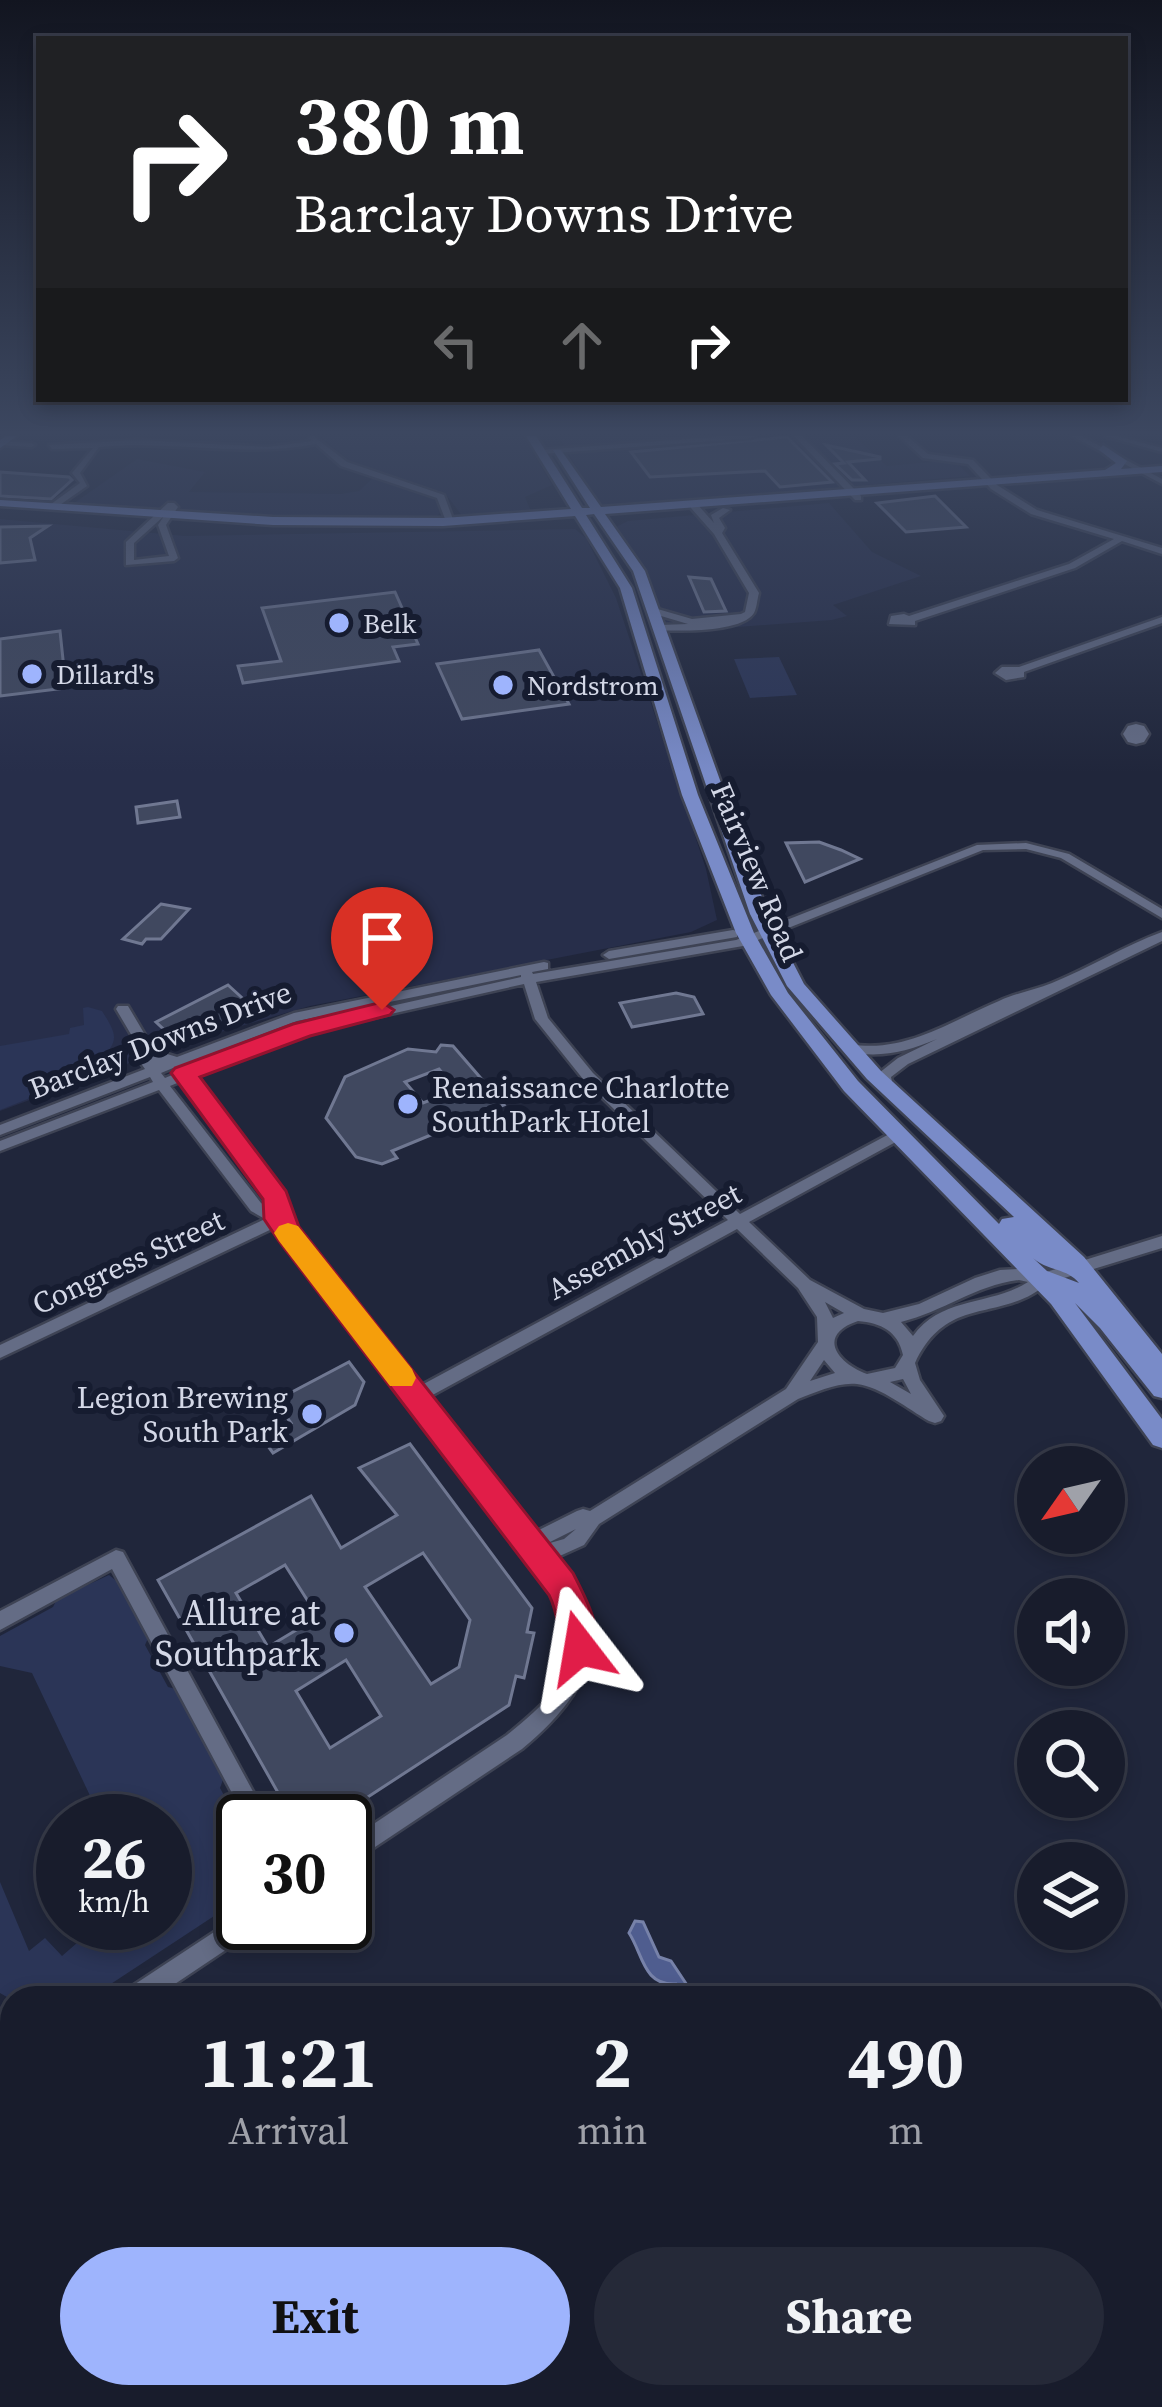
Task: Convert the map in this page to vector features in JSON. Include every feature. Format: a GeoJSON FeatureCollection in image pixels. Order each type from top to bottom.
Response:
{"type":"FeatureCollection","features":[{"type":"Feature","properties":{"kind":"main road","name":"Fairview Road"},"geometry":{"type":"LineString","coordinates":[[600,548],[626,588],[690,795],[753,934],[806,1031],[898,1135],[1042,1279],[1109,1360],[1162,1438]]}},
{"type":"Feature","properties":{"kind":"main road","name":"Fairview Road"},"geometry":{"type":"LineString","coordinates":[[623,548],[639,571],[655,611],[694,726],[753,934],[843,1044],[1081,1268],[1162,1370]]}},
{"type":"Feature","properties":{"kind":"main road"},"geometry":{"type":"LineString","coordinates":[[651,668],[668,687],[679,719],[694,726]]}},
{"type":"Feature","properties":{"kind":"main road"},"geometry":{"type":"LineString","coordinates":[[898,1135],[941,1162],[1043,1255],[1060,1265],[1081,1268]]}},
{"type":"Feature","properties":{"kind":"main road"},"geometry":{"type":"LineString","coordinates":[[1042,1279],[1061,1280],[1081,1292],[1162,1389]]}},
{"type":"Feature","properties":{"kind":"street"},"geometry":{"type":"LineString","coordinates":[[129,548],[129,563],[174,558],[171,548]]}},
{"type":"Feature","properties":{"kind":"street"},"geometry":{"type":"LineString","coordinates":[[660,628],[723,625],[749,613],[754,593],[727,548]]}},
{"type":"Feature","properties":{"kind":"street"},"geometry":{"type":"LineString","coordinates":[[910,619],[1072,566],[1103,548]]}},
{"type":"Feature","properties":{"kind":"street"},"geometry":{"type":"LineString","coordinates":[[655,611],[692,622],[743,617]]}},
{"type":"Feature","properties":{"kind":"street"},"geometry":{"type":"LineString","coordinates":[[1018,671],[1162,620]]}},
{"type":"Feature","properties":{"kind":"street"},"geometry":{"type":"LineString","coordinates":[[1143,731],[1162,724]]}},
{"type":"Feature","properties":{"kind":"street","name":"Barclay Downs Drive"},"geometry":{"type":"LineString","coordinates":[[0,1146],[180,1067],[326,1022],[526,974],[753,934],[968,850],[1026,846],[1065,856],[1162,914]]}},
{"type":"Feature","properties":{"kind":"street"},"geometry":{"type":"LineString","coordinates":[[886,1086],[884,1076],[900,1063],[1162,936]]}},
{"type":"Feature","properties":{"kind":"street"},"geometry":{"type":"LineString","coordinates":[[526,974],[542,1019],[617,1108],[804,1284],[824,1316],[834,1364],[935,1416],[912,1382],[901,1330],[804,1284]]}},
{"type":"Feature","properties":{"kind":"street"},"geometry":{"type":"LineString","coordinates":[[843,1044],[866,1054],[889,1053],[998,1004],[1052,988]]}},
{"type":"Feature","properties":{"kind":"street"},"geometry":{"type":"LineString","coordinates":[[123,1009],[149,1053],[180,1067],[276,1198],[278,1219]]}},
{"type":"Feature","properties":{"kind":"street"},"geometry":{"type":"LineString","coordinates":[[149,1053],[147,1060],[156,1077],[254,1204],[278,1219],[537,1552],[565,1590],[578,1624],[578,1661],[560,1703],[532,1730],[372,1838]]}},
{"type":"Feature","properties":{"kind":"street","name":"Barclay Downs Drive"},"geometry":{"type":"LineString","coordinates":[[0,1130],[156,1077]]}},
{"type":"Feature","properties":{"kind":"street","name":"Assembly Street"},"geometry":{"type":"LineString","coordinates":[[416,1396],[898,1135]]}},
{"type":"Feature","properties":{"kind":"street","name":"Congress Street"},"geometry":{"type":"LineString","coordinates":[[0,1352],[278,1219]]}},
{"type":"Feature","properties":{"kind":"street"},"geometry":{"type":"LineString","coordinates":[[792,1394],[842,1319],[912,1314],[952,1292],[1008,1276],[1042,1279],[1162,1242]]}},
{"type":"Feature","properties":{"kind":"street"},"geometry":{"type":"LineString","coordinates":[[537,1552],[550,1554],[567,1545],[589,1530],[592,1519],[792,1394],[831,1380],[895,1377],[924,1331],[946,1314],[1032,1289],[1042,1279]]}},
{"type":"Feature","properties":{"kind":"street"},"geometry":{"type":"LineString","coordinates":[[0,1621],[116,1558],[243,1794]]}},
{"type":"Feature","properties":{"kind":"street"},"geometry":{"type":"LineString","coordinates":[[152,1986],[216,1943]]}},
{"type":"Feature","properties":{"kind":"shaded area"},"geometry":{"type":"Polygon","coordinates":[[[0,548],[591,548],[616,598],[706,869],[717,920],[691,932],[310,1006],[186,1042],[0,1111],[0,548]]]}},
{"type":"Feature","properties":{"kind":"shaded area"},"geometry":{"type":"Polygon","coordinates":[[[630,548],[869,548],[921,576],[833,605],[847,616],[832,620],[670,632],[645,570],[630,548]]]}},
{"type":"Feature","properties":{"kind":"shaded area"},"geometry":{"type":"Polygon","coordinates":[[[779,657],[797,695],[750,698],[734,659],[779,657]]]}},
{"type":"Feature","properties":{"kind":"shaded area"},"geometry":{"type":"Polygon","coordinates":[[[83,1008],[102,1011],[113,1033],[113,1043],[99,1061],[98,1071],[0,1110],[0,1046],[69,1034],[70,1028],[84,1025],[83,1008]]]}},
{"type":"Feature","properties":{"kind":"shaded area"},"geometry":{"type":"Polygon","coordinates":[[[109,1575],[119,1583],[149,1636],[145,1645],[168,1687],[176,1689],[224,1777],[223,1794],[216,1794],[216,1915],[192,1931],[192,1794],[89,1794],[32,1673],[0,1666],[0,1636],[53,1607],[57,1599],[109,1575]]]}},
{"type":"Feature","properties":{"kind":"shaded area"},"geometry":{"type":"Polygon","coordinates":[[[0,1882],[29,1951],[36,1945],[36,1950],[56,1950],[62,1956],[69,1950],[162,1950],[108,1986],[0,1986],[0,1882]]]}},
{"type":"Feature","properties":{"kind":"shaded area"},"geometry":{"type":"Polygon","coordinates":[[[635,1921],[643,1922],[659,1957],[671,1961],[687,1985],[665,1983],[650,1974],[629,1933],[635,1921]]]}},
{"type":"Feature","properties":{"kind":"building"},"geometry":{"type":"Polygon","coordinates":[[[0,548],[32,548],[35,560],[0,563],[0,548]]]}},
{"type":"Feature","properties":{"kind":"building"},"geometry":{"type":"Polygon","coordinates":[[[689,577],[711,579],[726,611],[704,612],[689,577]]]}},
{"type":"Feature","properties":{"kind":"building","name":"Belk"},"geometry":{"type":"Polygon","coordinates":[[[395,592],[418,644],[393,647],[399,661],[243,683],[238,666],[281,661],[262,608],[395,592]]]}},
{"type":"Feature","properties":{"kind":"building","name":"Dillard's"},"geometry":{"type":"Polygon","coordinates":[[[60,631],[66,688],[0,696],[0,639],[60,631]]]}},
{"type":"Feature","properties":{"kind":"building","name":"Nordstrom"},"geometry":{"type":"Polygon","coordinates":[[[539,650],[569,704],[462,719],[437,664],[539,650]]]}},
{"type":"Feature","properties":{"kind":"building"},"geometry":{"type":"Polygon","coordinates":[[[177,801],[180,817],[138,823],[136,807],[177,801]]]}},
{"type":"Feature","properties":{"kind":"building"},"geometry":{"type":"Polygon","coordinates":[[[819,842],[860,859],[805,882],[786,843],[819,842]]]}},
{"type":"Feature","properties":{"kind":"building"},"geometry":{"type":"Polygon","coordinates":[[[161,904],[189,909],[161,939],[146,939],[142,944],[123,939],[161,904]]]}},
{"type":"Feature","properties":{"kind":"building"},"geometry":{"type":"Polygon","coordinates":[[[228,985],[250,1005],[213,1031],[202,1023],[173,1038],[156,1022],[228,985]]]}},
{"type":"Feature","properties":{"kind":"building"},"geometry":{"type":"Polygon","coordinates":[[[676,993],[694,997],[703,1014],[632,1027],[620,1003],[676,993]]]}},
{"type":"Feature","properties":{"kind":"building","name":"Renaissance Charlotte SouthPark Hotel"},"geometry":{"type":"Polygon","coordinates":[[[441,1045],[453,1046],[504,1105],[392,1151],[397,1158],[382,1164],[356,1157],[326,1118],[345,1077],[408,1049],[436,1052],[441,1045]],[[439,1069],[405,1082],[423,1103],[456,1090],[439,1069]]]}},
{"type":"Feature","properties":{"kind":"building","name":"Legion Brewing South Park"},"geometry":{"type":"Polygon","coordinates":[[[349,1362],[364,1382],[355,1405],[273,1453],[262,1438],[291,1423],[275,1401],[349,1362]]]}},
{"type":"Feature","properties":{"kind":"building","name":"Allure at Southpark"},"geometry":{"type":"Polygon","coordinates":[[[410,1444],[532,1608],[527,1632],[534,1633],[524,1678],[516,1676],[509,1705],[372,1794],[279,1794],[158,1580],[311,1496],[341,1548],[397,1515],[359,1468],[410,1444]],[[423,1553],[365,1587],[431,1684],[459,1667],[470,1620],[423,1553]],[[285,1565],[236,1593],[268,1647],[318,1617],[285,1565]],[[346,1660],[296,1691],[330,1748],[381,1716],[346,1660]]]}},
{"type":"Feature","properties":{"kind":"slow traffic"},"geometry":{"type":"LineString","coordinates":[[288,1233],[401,1378]]}},
{"type":"Feature","properties":{"kind":"place","name":"Belk"},"geometry":{"type":"Point","coordinates":[339,623]}},
{"type":"Feature","properties":{"kind":"place","name":"Dillard's"},"geometry":{"type":"Point","coordinates":[32,674]}},
{"type":"Feature","properties":{"kind":"place","name":"Nordstrom"},"geometry":{"type":"Point","coordinates":[503,685]}},
{"type":"Feature","properties":{"kind":"place","name":"Renaissance Charlotte SouthPark Hotel"},"geometry":{"type":"Point","coordinates":[408,1104]}},
{"type":"Feature","properties":{"kind":"place","name":"Legion Brewing South Park"},"geometry":{"type":"Point","coordinates":[312,1414]}},
{"type":"Feature","properties":{"kind":"place","name":"Allure at Southpark"},"geometry":{"type":"Point","coordinates":[344,1633]}},
{"type":"Feature","properties":{"kind":"route"},"geometry":{"type":"LineString","coordinates":[[382,1010],[326,1022],[184,1073],[276,1198],[278,1219],[289,1234],[561,1584],[575,1612],[580,1648]]}}]}
